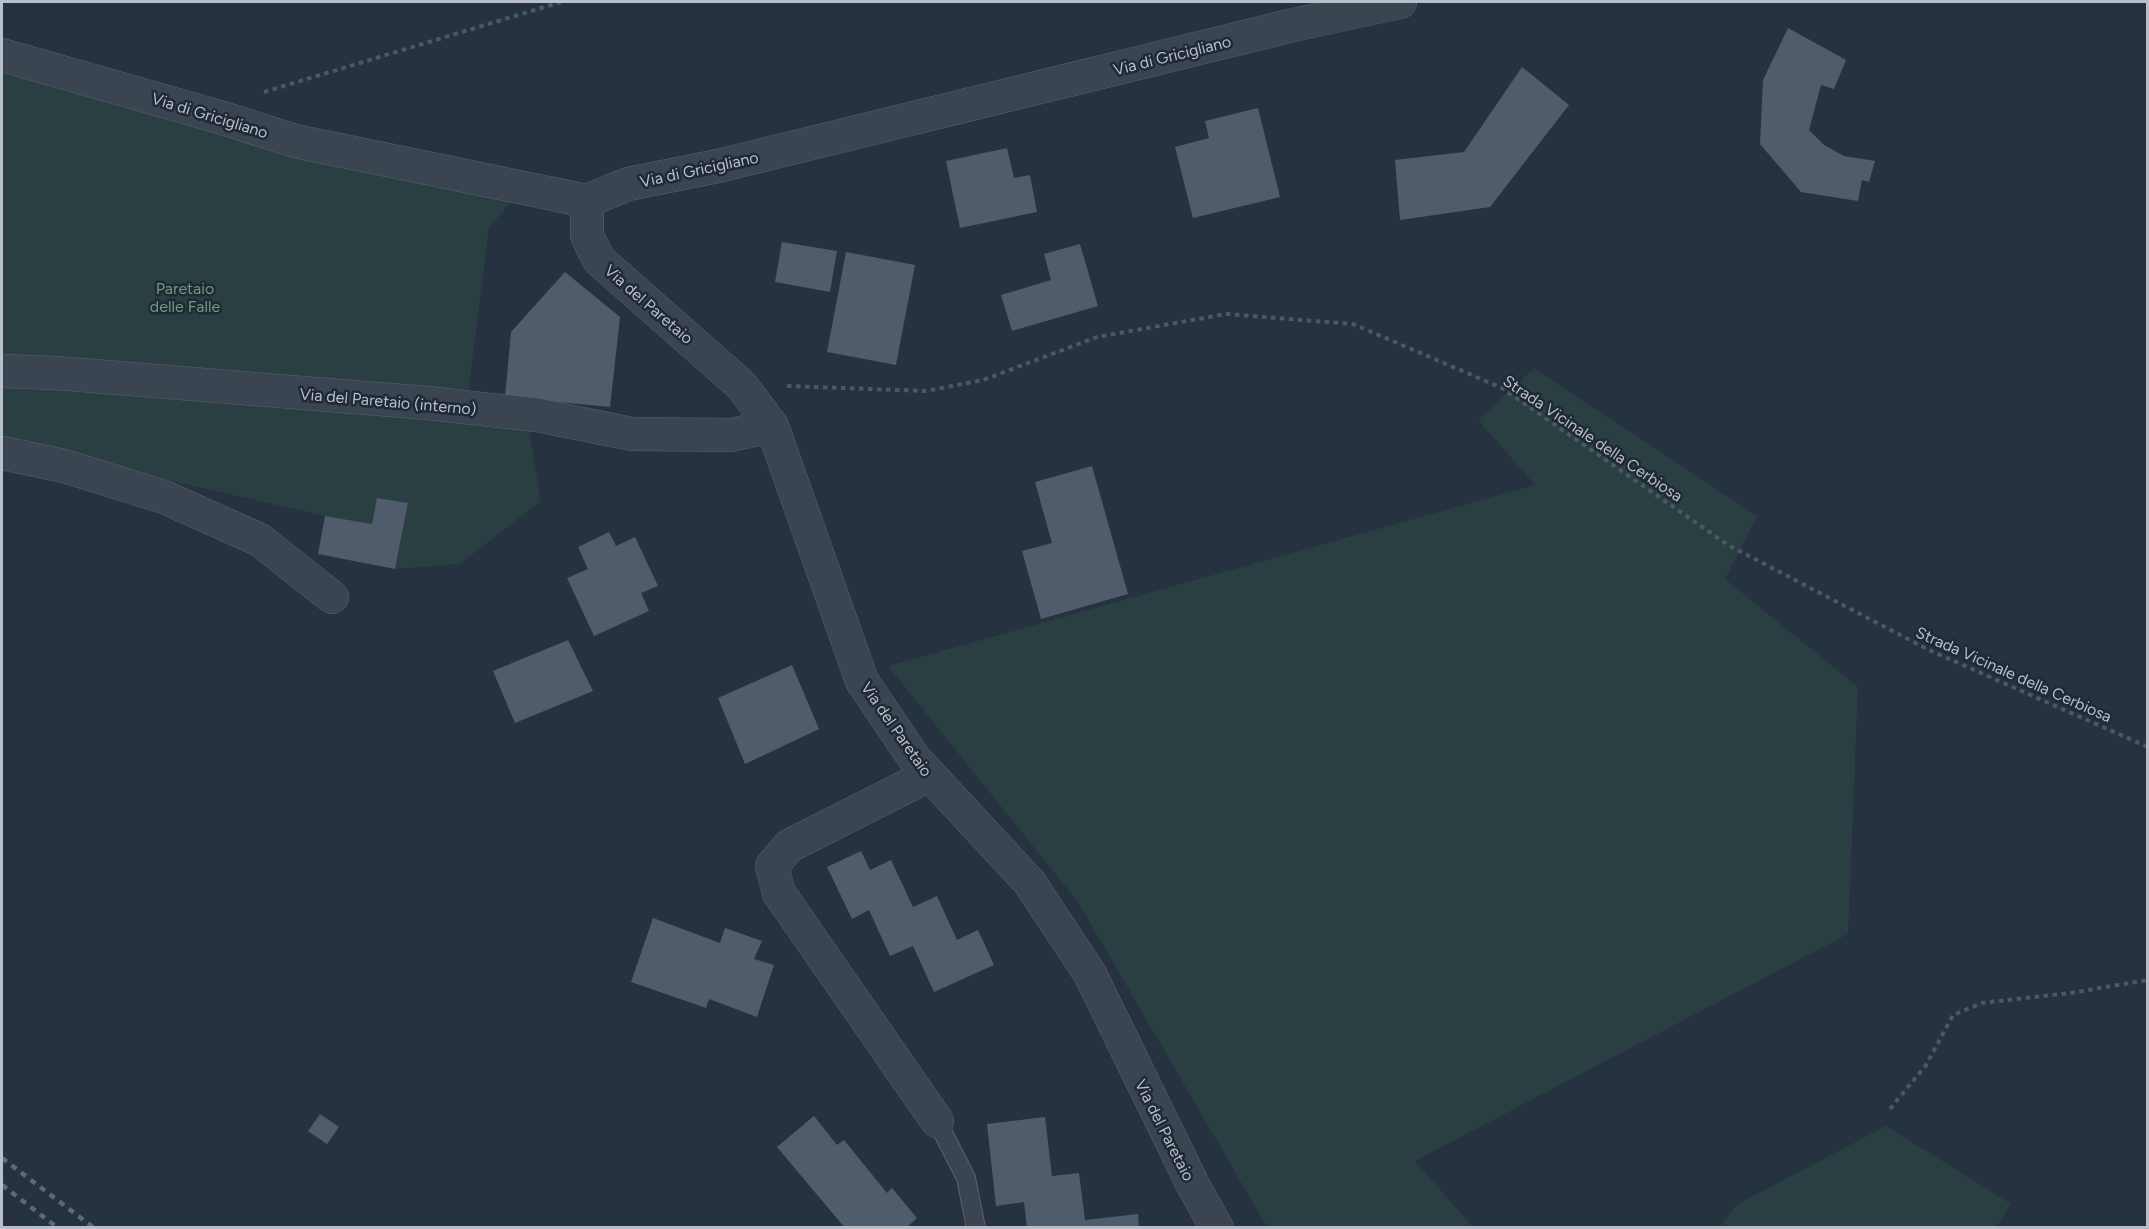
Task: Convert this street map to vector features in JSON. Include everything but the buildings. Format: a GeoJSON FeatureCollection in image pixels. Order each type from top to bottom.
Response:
{"type":"FeatureCollection","features":[{"type":"Feature","properties":{"kind":"street","name":"Via di Gricigliano"},"geometry":{"type":"LineString","coordinates":[[2,55],[295,141],[587,201],[628,184],[729,163],[1278,29],[1400,2]]}},
{"type":"Feature","properties":{"kind":"street","name":"Via del Paretaio"},"geometry":{"type":"LineString","coordinates":[[587,201],[588,236],[599,260],[741,385],[772,426],[862,681],[914,758],[1030,883],[1090,974],[1192,1185],[1217,1227]]}},
{"type":"Feature","properties":{"kind":"street","name":"Via del Paretaio (interno)"},"geometry":{"type":"LineString","coordinates":[[2,371],[56,373],[428,403],[537,415],[632,434],[731,435],[772,426]]}},
{"type":"Feature","properties":{"kind":"street"},"geometry":{"type":"LineString","coordinates":[[2,453],[64,466],[164,497],[260,540],[332,597]]}},
{"type":"Feature","properties":{"kind":"street"},"geometry":{"type":"LineString","coordinates":[[929,776],[789,846],[772,866],[779,893],[937,1120]]}},
{"type":"Feature","properties":{"kind":"lane"},"geometry":{"type":"LineString","coordinates":[[937,1120],[966,1178],[976,1227]]}},
{"type":"Feature","properties":{"kind":"path"},"geometry":{"type":"LineString","coordinates":[[223,118],[251,96],[561,2]]}},
{"type":"Feature","properties":{"kind":"path","name":"Strada Vicinale della Cerbiosa"},"geometry":{"type":"LineString","coordinates":[[741,385],[926,391],[983,380],[1097,337],[1226,314],[1353,324],[1502,388],[1728,545],[1929,651],[2148,747]]}},
{"type":"Feature","properties":{"kind":"path"},"geometry":{"type":"LineString","coordinates":[[1890,1108],[1926,1065],[1953,1015],[1982,1003],[2070,993],[2148,980]]}},
{"type":"Feature","properties":{"kind":"green space","name":"Paretaio delle Falle"},"geometry":{"type":"Polygon","coordinates":[[[2,55],[524,188],[489,227],[468,393],[529,431],[541,501],[460,564],[395,569],[408,504],[372,524],[325,516],[2,442],[2,55]]]}},
{"type":"Feature","properties":{"kind":"green space"},"geometry":{"type":"Polygon","coordinates":[[[1534,368],[1757,516],[1725,579],[1858,687],[1848,934],[1415,1161],[1473,1227],[1267,1227],[1078,902],[888,666],[1535,485],[1478,420],[1534,368]]]}},
{"type":"Feature","properties":{"kind":"green space"},"geometry":{"type":"Polygon","coordinates":[[[1886,1126],[2011,1204],[1996,1227],[1720,1227],[1736,1205],[1886,1126]]]}},
{"type":"Feature","properties":{"kind":"railway"},"geometry":{"type":"LineString","coordinates":[[2,1158],[94,1228]]}},
{"type":"Feature","properties":{"kind":"railway"},"geometry":{"type":"LineString","coordinates":[[2,1185],[58,1228]]}}]}
